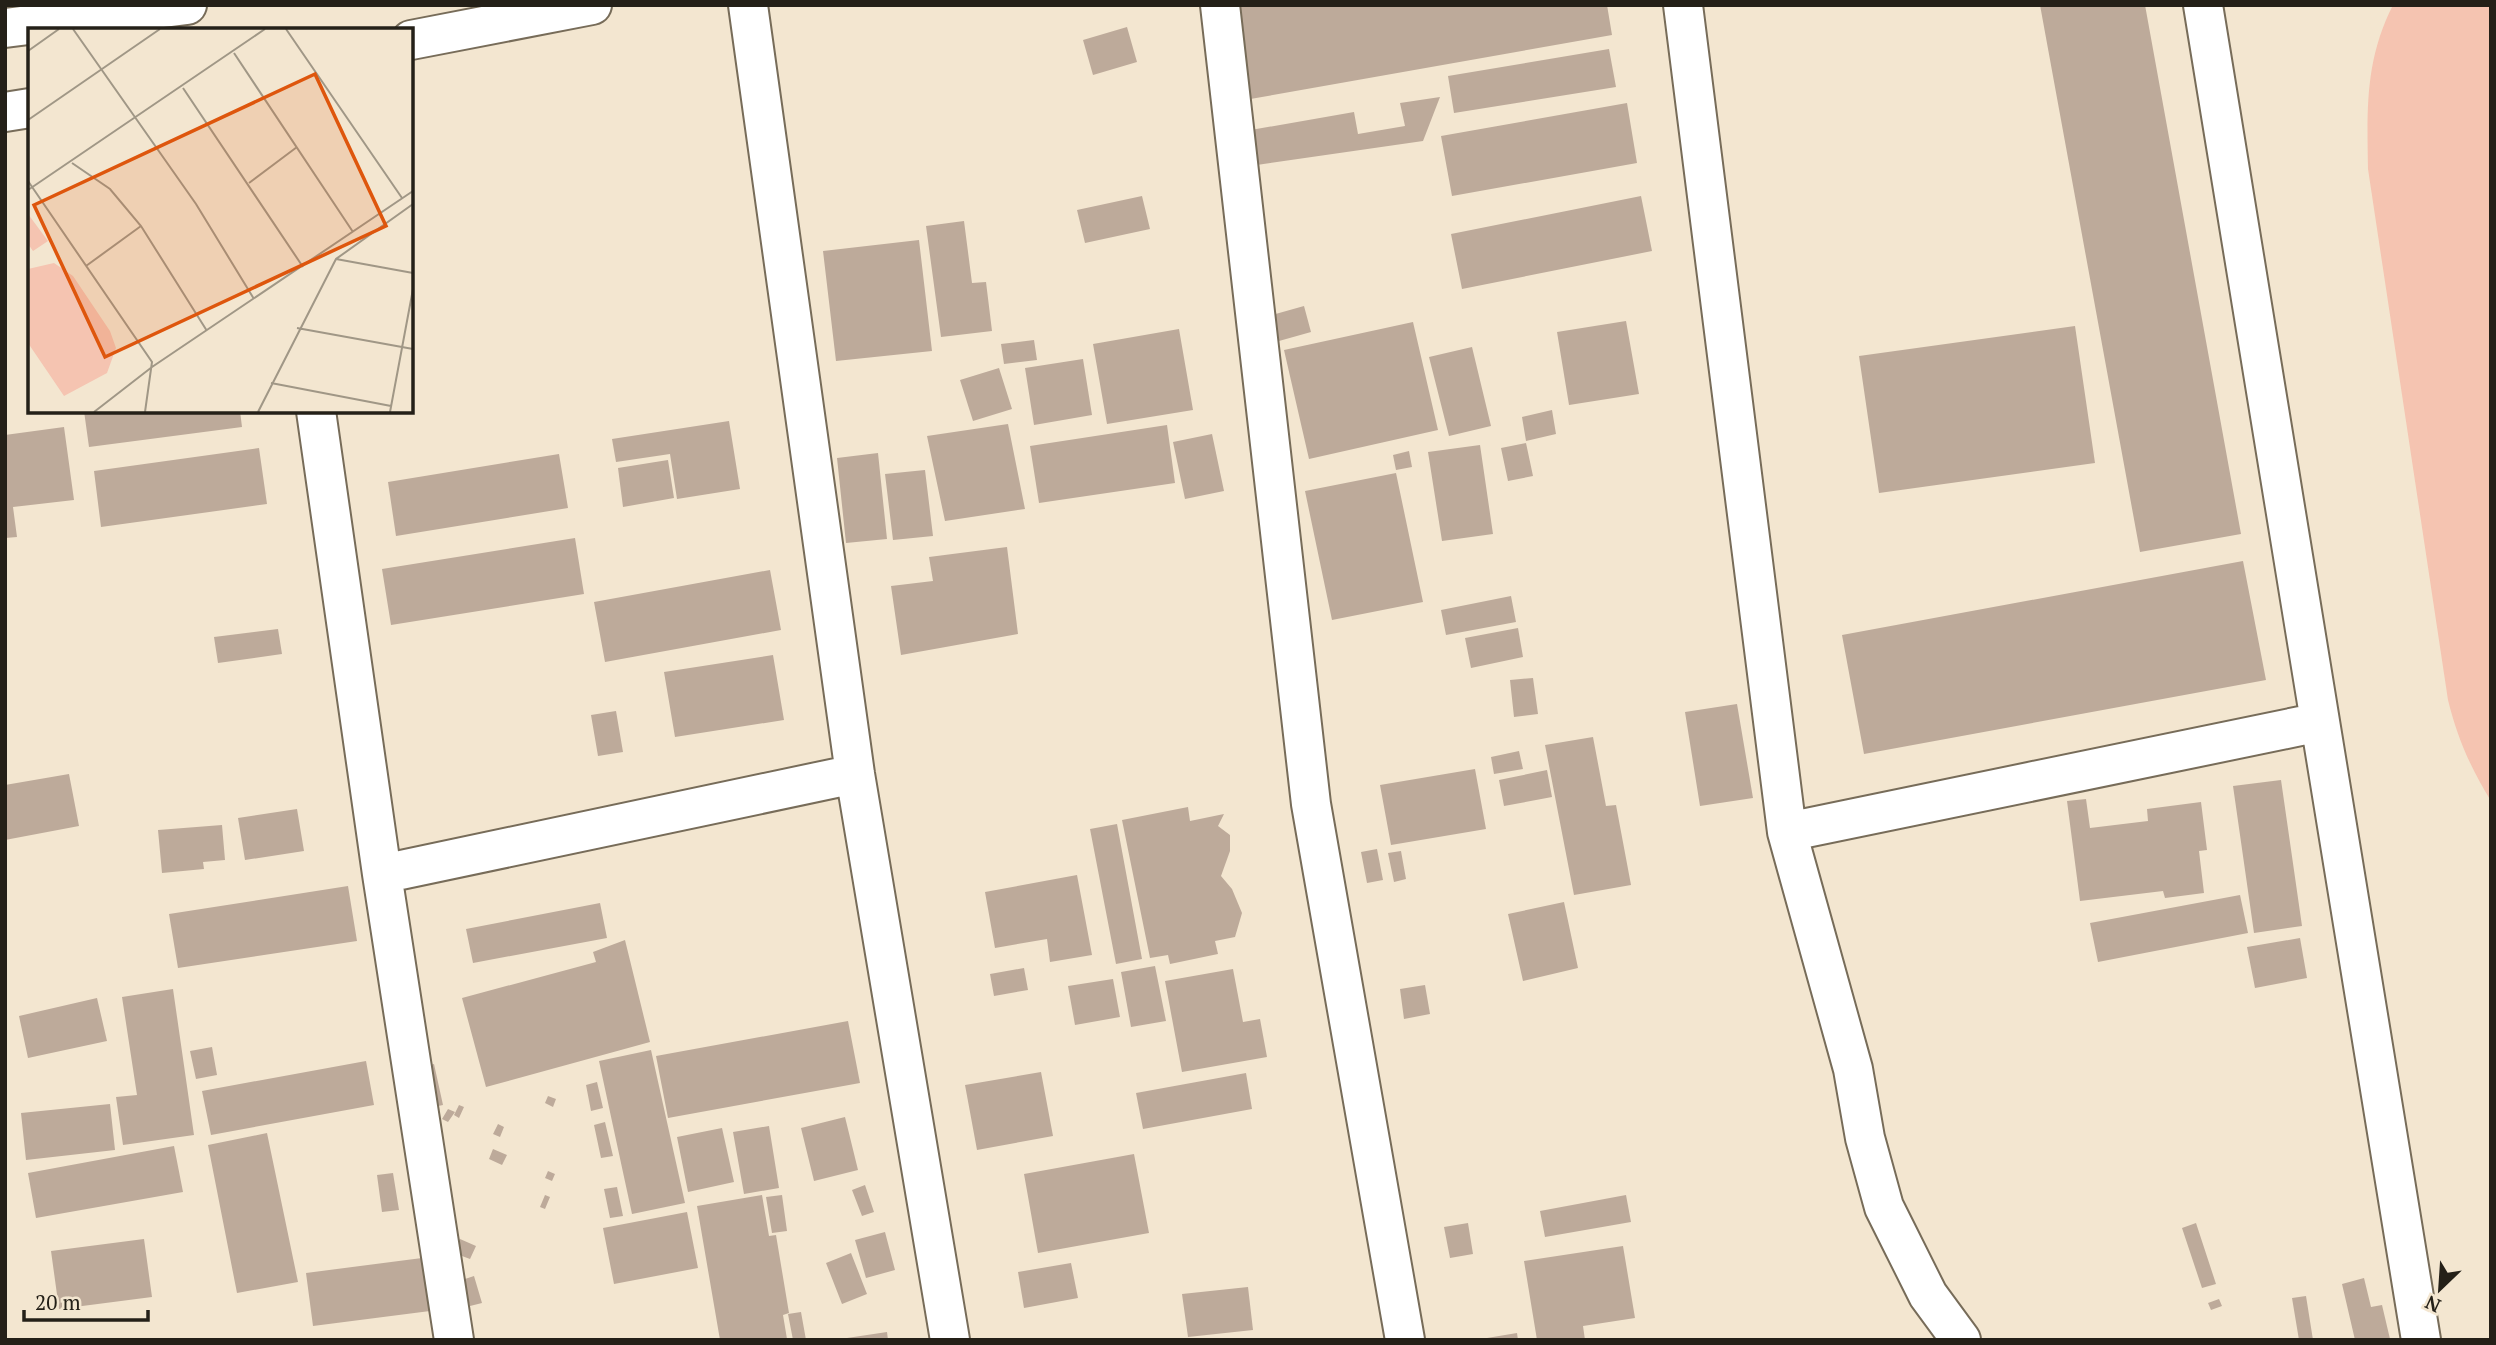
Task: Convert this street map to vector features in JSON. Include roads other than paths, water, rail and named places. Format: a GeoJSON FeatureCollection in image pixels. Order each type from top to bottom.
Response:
{"type":"FeatureCollection","features":[{"type":"Feature","properties":{"kind":"street"},"geometry":{"type":"LineString","coordinates":[[5,29],[187,5]]}},
{"type":"Feature","properties":{"kind":"street"},"geometry":{"type":"LineString","coordinates":[[413,40],[592,5]]}},
{"type":"Feature","properties":{"kind":"street"},"geometry":{"type":"LineString","coordinates":[[748,5],[855,774],[950,1340]]}},
{"type":"Feature","properties":{"kind":"street"},"geometry":{"type":"LineString","coordinates":[[1220,5],[1311,804],[1405,1340]]}},
{"type":"Feature","properties":{"kind":"street"},"geometry":{"type":"LineString","coordinates":[[1683,5],[1787,832],[1853,1069],[1865,1138],[1884,1207],[1928,1296],[1961,1340]]}},
{"type":"Feature","properties":{"kind":"street"},"geometry":{"type":"LineString","coordinates":[[2203,5],[2421,1340]]}},
{"type":"Feature","properties":{"kind":"street"},"geometry":{"type":"LineString","coordinates":[[5,112],[28,108]]}},
{"type":"Feature","properties":{"kind":"street"},"geometry":{"type":"LineString","coordinates":[[316,413],[382,874],[454,1340]]}},
{"type":"Feature","properties":{"kind":"street"},"geometry":{"type":"LineString","coordinates":[[1787,832],[2320,722]]}},
{"type":"Feature","properties":{"kind":"street"},"geometry":{"type":"LineString","coordinates":[[382,874],[855,774]]}}]}
